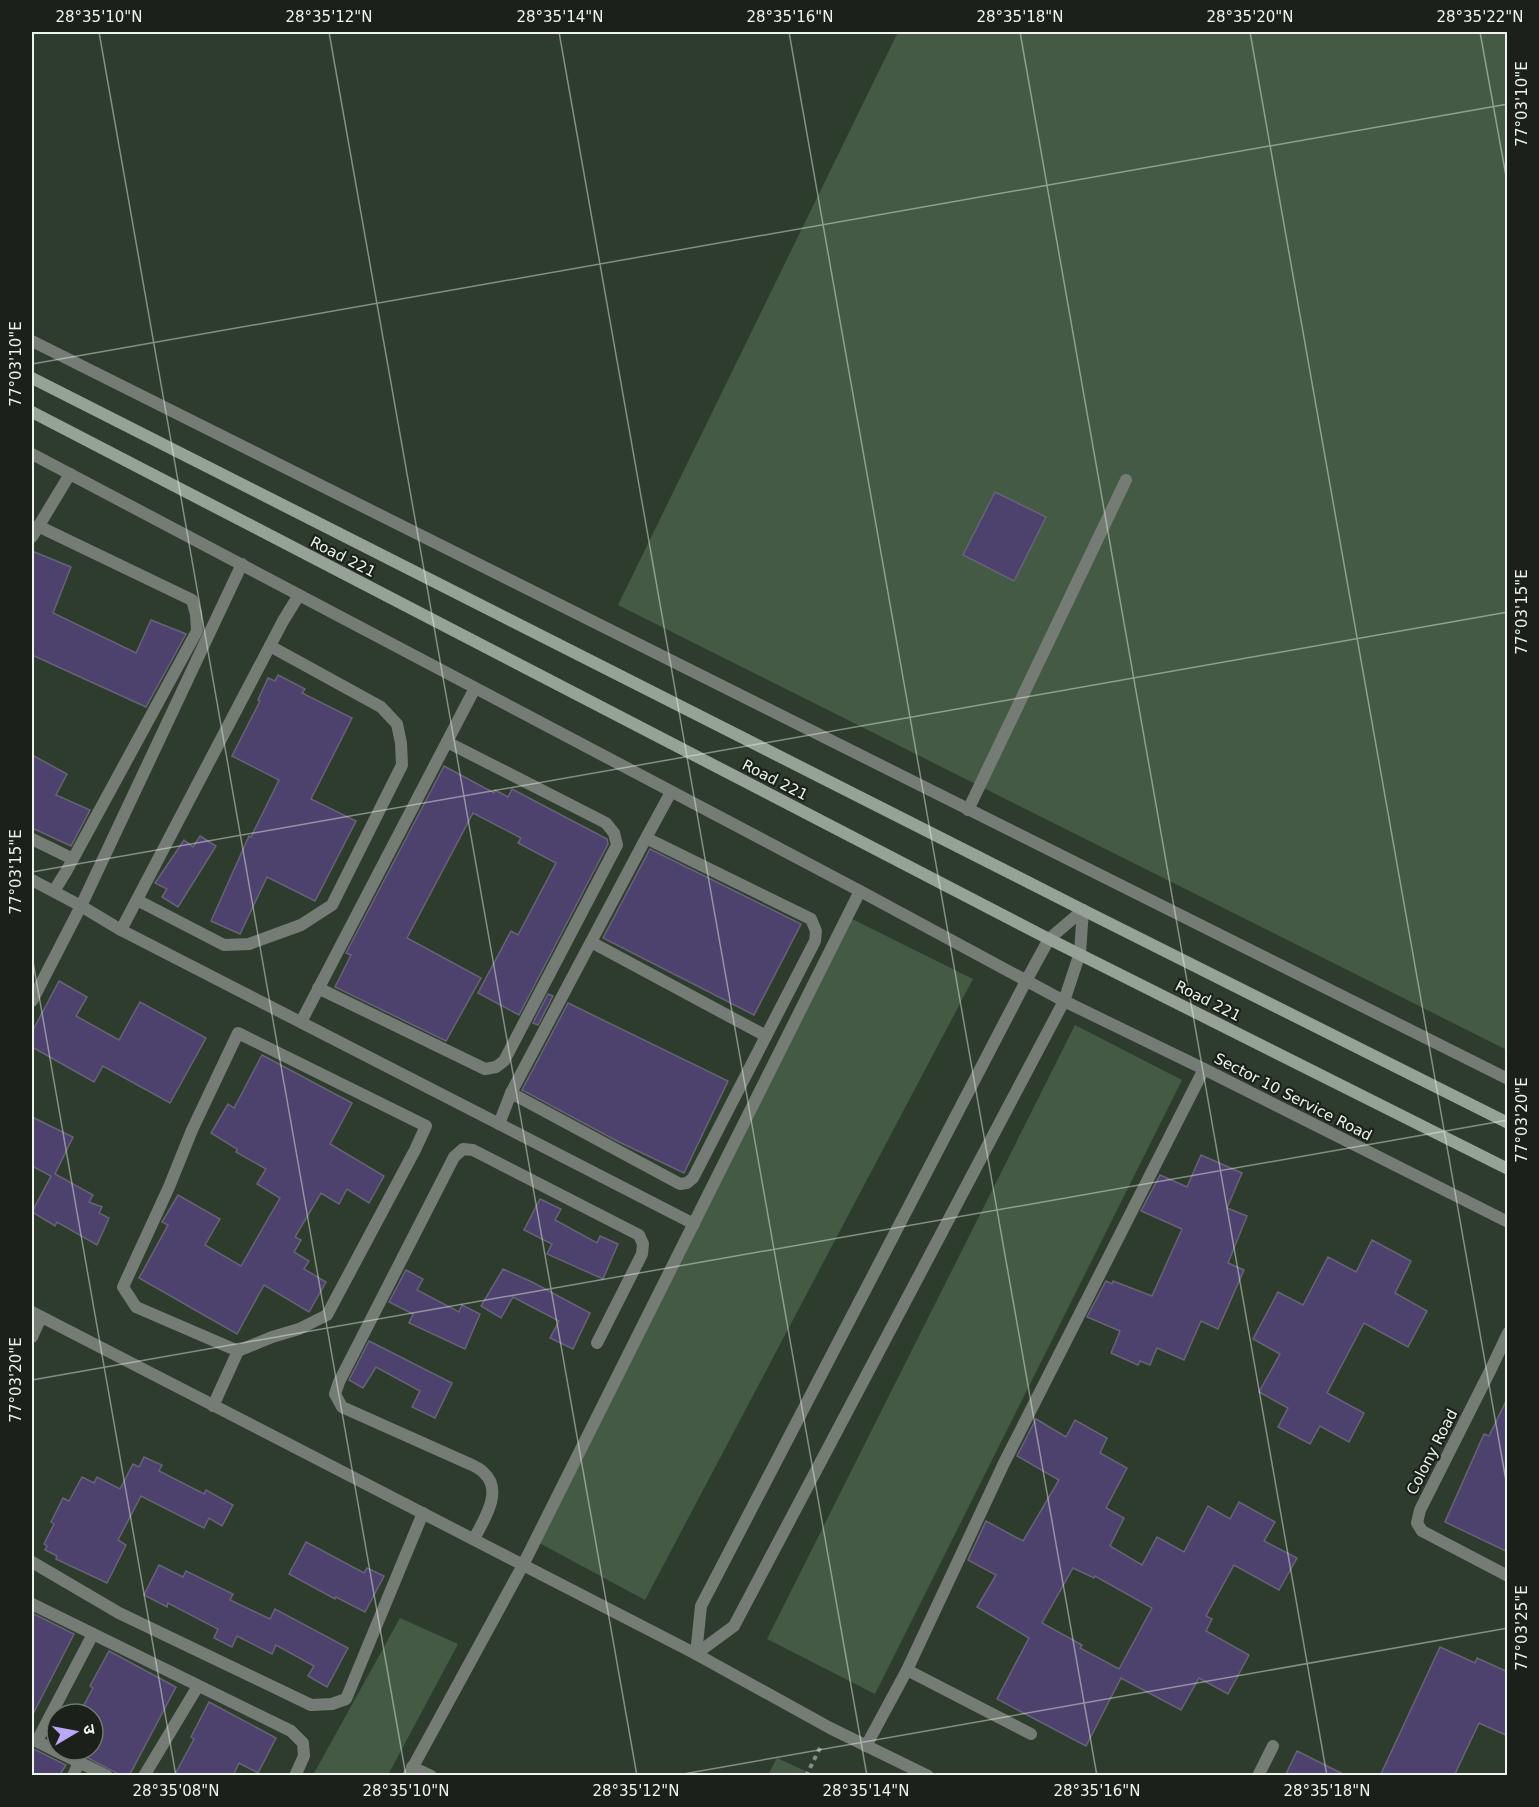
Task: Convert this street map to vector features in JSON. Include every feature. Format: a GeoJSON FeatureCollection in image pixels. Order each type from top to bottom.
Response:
{"type":"FeatureCollection","features":[{"type":"Feature","properties":{"kind":"main road","name":"Road 221"},"geometry":{"type":"LineString","coordinates":[[32,378],[1508,1123]]}},
{"type":"Feature","properties":{"kind":"main road","name":"Road 221"},"geometry":{"type":"LineString","coordinates":[[32,412],[1048,939],[1508,1169]]}},
{"type":"Feature","properties":{"kind":"street"},"geometry":{"type":"LineString","coordinates":[[32,341],[1508,1079]]}},
{"type":"Feature","properties":{"kind":"street","name":"Sector 10 Service Road"},"geometry":{"type":"LineString","coordinates":[[32,454],[1064,1001],[1508,1222]]}},
{"type":"Feature","properties":{"kind":"street"},"geometry":{"type":"LineString","coordinates":[[54,891],[197,631],[192,600],[35,532],[70,474]]}},
{"type":"Feature","properties":{"kind":"street"},"geometry":{"type":"LineString","coordinates":[[968,810],[1126,480]]}},
{"type":"Feature","properties":{"kind":"street"},"geometry":{"type":"LineString","coordinates":[[32,1001],[81,906],[242,564]]}},
{"type":"Feature","properties":{"kind":"street"},"geometry":{"type":"LineString","coordinates":[[121,930],[299,595]]}},
{"type":"Feature","properties":{"kind":"street"},"geometry":{"type":"LineString","coordinates":[[137,900],[224,945],[249,944],[301,925],[332,905],[402,765],[402,742],[397,724],[381,707],[270,646]]}},
{"type":"Feature","properties":{"kind":"street"},"geometry":{"type":"LineString","coordinates":[[301,1022],[475,688]]}},
{"type":"Feature","properties":{"kind":"street"},"geometry":{"type":"LineString","coordinates":[[318,988],[485,1069],[496,1067],[504,1060],[617,845],[614,833],[606,823],[447,742]]}},
{"type":"Feature","properties":{"kind":"street"},"geometry":{"type":"LineString","coordinates":[[499,1124],[511,1093],[671,792]]}},
{"type":"Feature","properties":{"kind":"street"},"geometry":{"type":"LineString","coordinates":[[511,1093],[680,1184],[687,1183],[693,1178],[815,941],[816,931],[811,920],[646,838]]}},
{"type":"Feature","properties":{"kind":"street"},"geometry":{"type":"LineString","coordinates":[[32,839],[73,859]]}},
{"type":"Feature","properties":{"kind":"street"},"geometry":{"type":"LineString","coordinates":[[32,880],[121,930],[694,1224]]}},
{"type":"Feature","properties":{"kind":"street"},"geometry":{"type":"LineString","coordinates":[[431,1776],[410,1771],[523,1564],[860,891]]}},
{"type":"Feature","properties":{"kind":"street"},"geometry":{"type":"LineString","coordinates":[[696,1654],[701,1606],[1026,981],[1048,939],[1083,910]]}},
{"type":"Feature","properties":{"kind":"street"},"geometry":{"type":"LineString","coordinates":[[696,1654],[734,1626],[1064,1001],[1080,953],[1083,910]]}},
{"type":"Feature","properties":{"kind":"street"},"geometry":{"type":"LineString","coordinates":[[591,942],[766,1035]]}},
{"type":"Feature","properties":{"kind":"street"},"geometry":{"type":"LineString","coordinates":[[213,1406],[238,1351],[299,1329],[327,1315],[426,1126],[238,1033],[192,1130],[169,1187],[123,1287],[136,1307],[238,1351]]}},
{"type":"Feature","properties":{"kind":"street"},"geometry":{"type":"LineString","coordinates":[[866,1746],[907,1670],[1004,1463],[1204,1069]]}},
{"type":"Feature","properties":{"kind":"street"},"geometry":{"type":"LineString","coordinates":[[474,1539],[488,1512],[493,1496],[486,1473],[342,1407],[335,1394],[339,1382],[454,1157],[463,1149],[473,1150],[639,1235],[643,1244],[642,1254],[597,1343]]}},
{"type":"Feature","properties":{"kind":"street"},"geometry":{"type":"LineString","coordinates":[[32,1337],[36,1315],[523,1564],[696,1654],[830,1728],[928,1776]]}},
{"type":"Feature","properties":{"kind":"street","name":"Colony Road"},"geometry":{"type":"LineString","coordinates":[[1508,1333],[1420,1510],[1417,1523],[1422,1531],[1508,1576]]}},
{"type":"Feature","properties":{"kind":"street"},"geometry":{"type":"LineString","coordinates":[[32,1562],[119,1613],[311,1705],[332,1704],[346,1699],[423,1513]]}},
{"type":"Feature","properties":{"kind":"street"},"geometry":{"type":"LineString","coordinates":[[32,1604],[291,1731],[303,1743],[304,1756],[295,1776]]}},
{"type":"Feature","properties":{"kind":"street"},"geometry":{"type":"LineString","coordinates":[[34,1740],[93,1634]]}},
{"type":"Feature","properties":{"kind":"street"},"geometry":{"type":"LineString","coordinates":[[907,1670],[1031,1734]]}},
{"type":"Feature","properties":{"kind":"street"},"geometry":{"type":"LineString","coordinates":[[144,1776],[198,1686]]}},
{"type":"Feature","properties":{"kind":"street"},"geometry":{"type":"LineString","coordinates":[[1258,1776],[1273,1746]]}},
{"type":"Feature","properties":{"kind":"street"},"geometry":{"type":"LineString","coordinates":[[73,1776],[80,1762],[107,1776]]}},
{"type":"Feature","properties":{"kind":"path"},"geometry":{"type":"LineString","coordinates":[[806,1776],[830,1728]]}},
{"type":"Feature","properties":{"kind":"green space"},"geometry":{"type":"Polygon","coordinates":[[[898,32],[1507,32],[1507,1050],[618,605],[898,32]]]}},
{"type":"Feature","properties":{"kind":"green space"},"geometry":{"type":"Polygon","coordinates":[[[852,919],[973,979],[645,1600],[530,1538],[852,919]]]}},
{"type":"Feature","properties":{"kind":"green space"},"geometry":{"type":"Polygon","coordinates":[[[1075,1025],[1182,1080],[875,1694],[767,1639],[1075,1025]]]}},
{"type":"Feature","properties":{"kind":"green space"},"geometry":{"type":"Polygon","coordinates":[[[400,1618],[458,1644],[388,1775],[313,1775],[400,1618]]]}},
{"type":"Feature","properties":{"kind":"green space"},"geometry":{"type":"Polygon","coordinates":[[[777,1758],[814,1775],[768,1775],[777,1758]]]}},
{"type":"Feature","properties":{"kind":"building"},"geometry":{"type":"Polygon","coordinates":[[[995,492],[1046,517],[1014,581],[963,555],[995,492]]]}},
{"type":"Feature","properties":{"kind":"building"},"geometry":{"type":"Polygon","coordinates":[[[32,551],[71,567],[53,613],[136,653],[151,620],[186,634],[146,707],[32,655],[32,551]]]}},
{"type":"Feature","properties":{"kind":"building"},"geometry":{"type":"Polygon","coordinates":[[[278,675],[305,689],[302,693],[352,718],[311,799],[356,821],[315,901],[267,877],[240,934],[211,921],[249,836],[251,837],[279,780],[232,756],[260,701],[258,700],[268,678],[275,681],[278,675]]]}},
{"type":"Feature","properties":{"kind":"building"},"geometry":{"type":"Polygon","coordinates":[[[32,755],[67,774],[56,795],[90,810],[71,846],[32,828],[32,755]]]}},
{"type":"Feature","properties":{"kind":"building"},"geometry":{"type":"Polygon","coordinates":[[[444,766],[494,793],[495,790],[508,797],[512,789],[607,839],[608,844],[519,1015],[478,993],[511,931],[518,935],[556,863],[518,843],[521,838],[473,813],[407,938],[481,978],[446,1041],[335,987],[351,955],[346,953],[444,766]]]}},
{"type":"Feature","properties":{"kind":"building"},"geometry":{"type":"Polygon","coordinates":[[[200,836],[216,846],[178,907],[162,897],[167,889],[155,883],[184,840],[193,847],[200,836]]]}},
{"type":"Feature","properties":{"kind":"building"},"geometry":{"type":"Polygon","coordinates":[[[650,849],[801,924],[754,1015],[603,938],[650,849]]]}},
{"type":"Feature","properties":{"kind":"building"},"geometry":{"type":"Polygon","coordinates":[[[59,981],[87,997],[76,1016],[119,1040],[140,1002],[206,1038],[170,1103],[103,1066],[94,1082],[32,1047],[32,1032],[59,981]]]}},
{"type":"Feature","properties":{"kind":"building"},"geometry":{"type":"Polygon","coordinates":[[[548,994],[553,996],[538,1025],[533,1023],[548,994]]]}},
{"type":"Feature","properties":{"kind":"building"},"geometry":{"type":"Polygon","coordinates":[[[568,1003],[728,1081],[684,1173],[617,1141],[522,1090],[568,1003]]]}},
{"type":"Feature","properties":{"kind":"building"},"geometry":{"type":"Polygon","coordinates":[[[262,1055],[352,1103],[330,1144],[384,1176],[369,1203],[347,1189],[339,1204],[321,1193],[295,1237],[301,1240],[294,1252],[309,1261],[304,1269],[326,1282],[309,1312],[264,1285],[237,1334],[139,1278],[168,1225],[162,1222],[178,1195],[220,1219],[205,1245],[241,1266],[280,1198],[257,1184],[266,1169],[236,1152],[237,1149],[211,1133],[228,1104],[234,1108],[262,1055]]]}},
{"type":"Feature","properties":{"kind":"building"},"geometry":{"type":"Polygon","coordinates":[[[32,1117],[73,1137],[55,1174],[93,1195],[89,1202],[102,1207],[99,1213],[109,1218],[97,1245],[57,1222],[55,1226],[32,1212],[51,1176],[32,1166],[32,1117]]]}},
{"type":"Feature","properties":{"kind":"building"},"geometry":{"type":"Polygon","coordinates":[[[1201,1155],[1242,1173],[1227,1208],[1247,1216],[1228,1263],[1244,1270],[1218,1329],[1201,1321],[1184,1360],[1157,1348],[1150,1365],[1140,1361],[1138,1365],[1111,1353],[1120,1331],[1087,1317],[1106,1281],[1112,1284],[1113,1281],[1152,1296],[1182,1229],[1141,1211],[1160,1175],[1187,1187],[1201,1155]]]}},
{"type":"Feature","properties":{"kind":"building"},"geometry":{"type":"Polygon","coordinates":[[[540,1199],[561,1209],[555,1220],[597,1243],[600,1236],[618,1244],[603,1279],[547,1254],[552,1244],[524,1230],[540,1199]]]}},
{"type":"Feature","properties":{"kind":"building"},"geometry":{"type":"Polygon","coordinates":[[[1372,1240],[1411,1261],[1395,1293],[1427,1311],[1408,1347],[1364,1323],[1327,1393],[1364,1413],[1349,1442],[1320,1426],[1310,1444],[1278,1427],[1288,1408],[1259,1392],[1280,1354],[1253,1339],[1278,1292],[1303,1305],[1328,1257],[1356,1272],[1372,1240]]]}},
{"type":"Feature","properties":{"kind":"building"},"geometry":{"type":"Polygon","coordinates":[[[503,1269],[590,1313],[573,1349],[550,1338],[559,1321],[513,1297],[501,1318],[481,1306],[503,1269]]]}},
{"type":"Feature","properties":{"kind":"building"},"geometry":{"type":"Polygon","coordinates":[[[406,1270],[423,1279],[417,1290],[459,1312],[462,1305],[480,1314],[465,1349],[409,1323],[413,1314],[389,1302],[406,1270]]]}},
{"type":"Feature","properties":{"kind":"building"},"geometry":{"type":"Polygon","coordinates":[[[369,1341],[452,1383],[435,1418],[412,1407],[420,1391],[376,1367],[363,1388],[349,1380],[369,1341]]]}},
{"type":"Feature","properties":{"kind":"building"},"geometry":{"type":"Polygon","coordinates":[[[1508,1397],[1508,1552],[1445,1522],[1484,1434],[1489,1436],[1508,1397]]]}},
{"type":"Feature","properties":{"kind":"building"},"geometry":{"type":"Polygon","coordinates":[[[1036,1419],[1066,1437],[1075,1420],[1107,1438],[1100,1453],[1127,1468],[1106,1508],[1124,1518],[1110,1546],[1142,1565],[1157,1537],[1184,1552],[1208,1506],[1230,1519],[1239,1502],[1275,1522],[1264,1541],[1297,1558],[1279,1590],[1234,1565],[1206,1616],[1212,1619],[1206,1631],[1249,1655],[1228,1694],[1199,1678],[1181,1710],[1121,1678],[1086,1746],[997,1699],[1029,1638],[977,1607],[996,1575],[968,1560],[986,1521],[1023,1541],[1059,1480],[1017,1456],[1036,1419]],[[1073,1568],[1042,1623],[1082,1645],[1080,1648],[1119,1669],[1152,1608],[1095,1576],[1094,1578],[1073,1568]]]}},
{"type":"Feature","properties":{"kind":"building"},"geometry":{"type":"Polygon","coordinates":[[[144,1457],[162,1465],[159,1471],[204,1494],[206,1490],[233,1505],[222,1526],[209,1518],[204,1528],[141,1496],[118,1540],[126,1545],[107,1583],[56,1559],[57,1556],[45,1550],[47,1546],[44,1544],[54,1524],[51,1522],[63,1498],[69,1501],[82,1477],[94,1483],[97,1477],[120,1489],[133,1464],[139,1467],[144,1457]]]}},
{"type":"Feature","properties":{"kind":"building"},"geometry":{"type":"Polygon","coordinates":[[[306,1542],[364,1573],[367,1568],[384,1576],[365,1612],[289,1574],[306,1542]]]}},
{"type":"Feature","properties":{"kind":"building"},"geometry":{"type":"Polygon","coordinates":[[[159,1565],[183,1577],[186,1571],[233,1594],[230,1600],[270,1619],[275,1609],[348,1648],[327,1687],[308,1676],[314,1666],[276,1645],[272,1654],[237,1636],[232,1647],[214,1638],[218,1629],[168,1603],[167,1607],[144,1595],[159,1565]]]}},
{"type":"Feature","properties":{"kind":"building"},"geometry":{"type":"Polygon","coordinates":[[[32,1613],[74,1634],[32,1716],[32,1613]]]}},
{"type":"Feature","properties":{"kind":"building"},"geometry":{"type":"Polygon","coordinates":[[[1440,1647],[1475,1663],[1477,1658],[1508,1672],[1508,1736],[1479,1723],[1454,1776],[1380,1776],[1440,1647]]]}},
{"type":"Feature","properties":{"kind":"building"},"geometry":{"type":"Polygon","coordinates":[[[109,1651],[176,1687],[129,1776],[122,1776],[96,1762],[105,1762],[105,1702],[85,1702],[93,1688],[90,1686],[109,1651]]]}},
{"type":"Feature","properties":{"kind":"building"},"geometry":{"type":"Polygon","coordinates":[[[209,1702],[276,1738],[258,1773],[239,1763],[233,1776],[174,1776],[194,1739],[191,1737],[209,1702]]]}},
{"type":"Feature","properties":{"kind":"building"},"geometry":{"type":"Polygon","coordinates":[[[32,1750],[45,1754],[45,1762],[60,1762],[66,1765],[59,1776],[32,1776],[32,1750]]]}},
{"type":"Feature","properties":{"kind":"building"},"geometry":{"type":"Polygon","coordinates":[[[1297,1751],[1347,1776],[1285,1776],[1297,1751]]]}}]}
